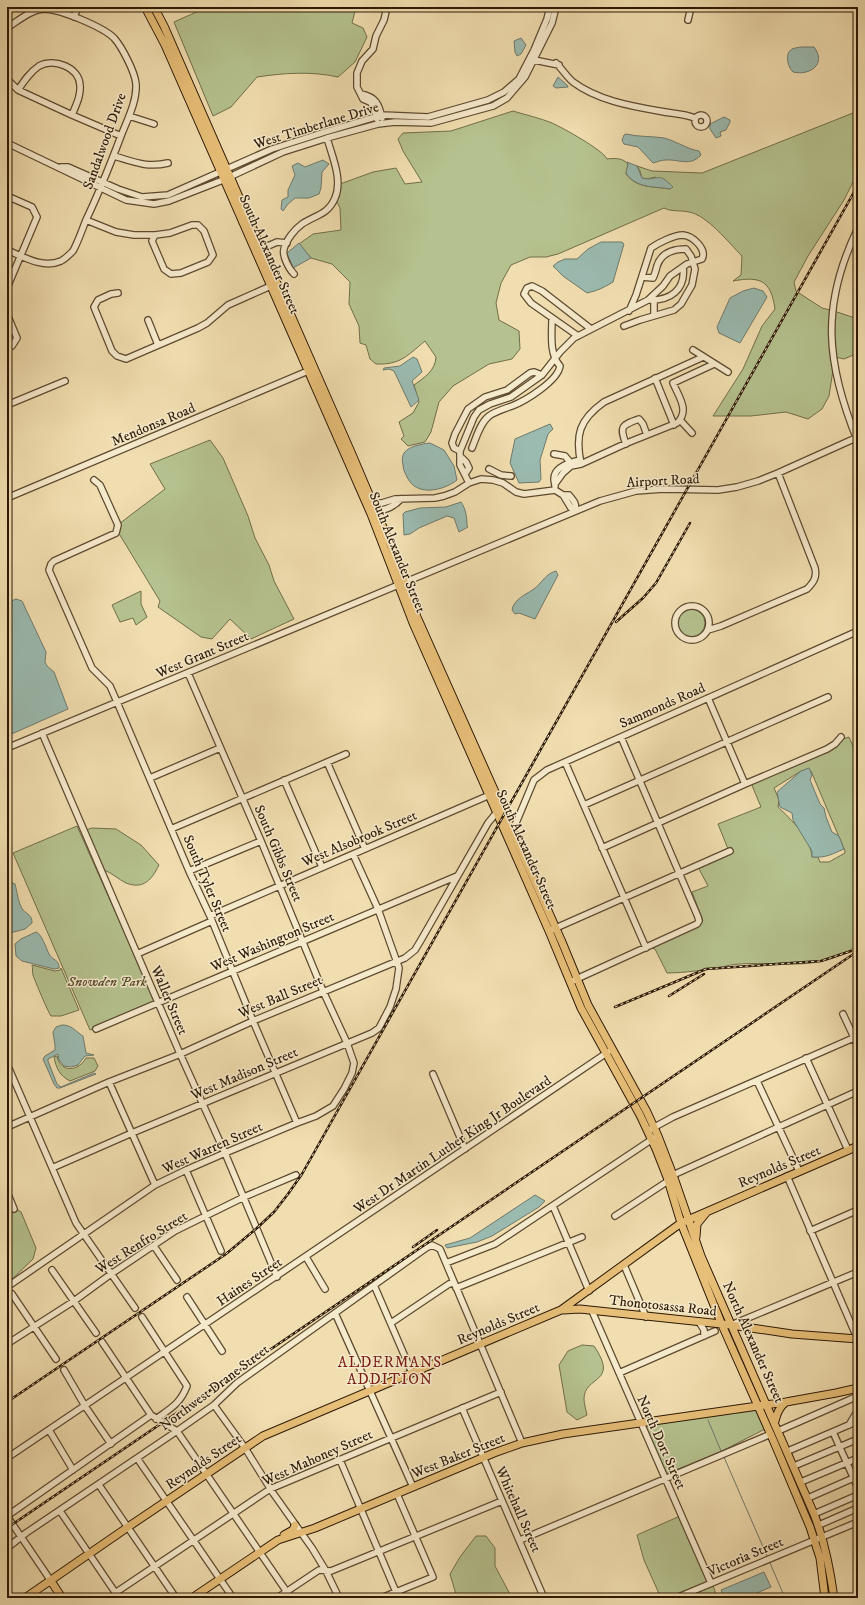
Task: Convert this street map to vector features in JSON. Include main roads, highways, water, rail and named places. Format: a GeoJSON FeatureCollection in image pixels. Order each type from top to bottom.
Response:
{"type":"FeatureCollection","features":[{"type":"Feature","properties":{"kind":"main road","name":"South Alexander Street"},"geometry":{"type":"LineString","coordinates":[[145,7],[165,45],[223,180],[314,367],[423,638],[467,739],[493,794],[573,980],[588,1005],[609,1052],[636,1101]]}},
{"type":"Feature","properties":{"kind":"main road","name":"South Alexander Street"},"geometry":{"type":"LineString","coordinates":[[154,7],[164,26],[266,257],[274,285],[308,371],[373,502],[374,513]]}},
{"type":"Feature","properties":{"kind":"main road","name":"South Alexander Street"},"geometry":{"type":"LineString","coordinates":[[493,794],[497,812],[509,831]]}},
{"type":"Feature","properties":{"kind":"main road","name":"North Alexander Street"},"geometry":{"type":"LineString","coordinates":[[636,1101],[673,1175],[684,1221],[697,1243],[731,1325],[808,1498],[822,1536],[830,1566],[834,1598]]}},
{"type":"Feature","properties":{"kind":"main road","name":"North Alexander Street"},"geometry":{"type":"LineString","coordinates":[[655,1138],[668,1181],[722,1325],[771,1434],[814,1540],[821,1567],[825,1598]]}},
{"type":"Feature","properties":{"kind":"main road","name":"Reynolds Street"},"geometry":{"type":"LineString","coordinates":[[25,1598],[167,1500],[245,1448],[271,1433],[561,1310],[579,1299],[684,1221],[858,1146]]}},
{"type":"Feature","properties":{"kind":"main road"},"geometry":{"type":"LineString","coordinates":[[697,1243],[697,1224],[709,1210]]}},
{"type":"Feature","properties":{"kind":"main road"},"geometry":{"type":"LineString","coordinates":[[579,1299],[577,1305],[580,1309]]}},
{"type":"Feature","properties":{"kind":"main road","name":"Thonotosassa Road"},"geometry":{"type":"LineString","coordinates":[[561,1310],[580,1309],[731,1325],[792,1334],[858,1340]]}},
{"type":"Feature","properties":{"kind":"main road","name":"West Baker Street"},"geometry":{"type":"LineString","coordinates":[[192,1598],[278,1540],[315,1528],[483,1458],[522,1444],[563,1434],[786,1402],[836,1394],[858,1388]]}},
{"type":"Feature","properties":{"kind":"main road"},"geometry":{"type":"LineString","coordinates":[[775,1422],[777,1412],[782,1404],[786,1402]]}},
{"type":"Feature","properties":{"kind":"main road"},"geometry":{"type":"LineString","coordinates":[[278,1540],[293,1530],[295,1525]]}},
{"type":"Feature","properties":{"kind":"main road"},"geometry":{"type":"LineString","coordinates":[[50,1581],[62,1598]]}},
{"type":"Feature","properties":{"kind":"water"},"geometry":{"type":"Polygon","coordinates":[[[521,38],[526,45],[521,54],[517,56],[514,41],[521,38]]]}},
{"type":"Feature","properties":{"kind":"water"},"geometry":{"type":"Polygon","coordinates":[[[814,47],[818,53],[818,63],[811,70],[799,73],[793,72],[788,64],[788,54],[792,49],[814,47]]]}},
{"type":"Feature","properties":{"kind":"water"},"geometry":{"type":"Polygon","coordinates":[[[558,77],[568,87],[556,88],[553,86],[558,77]]]}},
{"type":"Feature","properties":{"kind":"water"},"geometry":{"type":"Polygon","coordinates":[[[724,117],[730,120],[730,122],[726,130],[720,132],[721,136],[716,138],[710,129],[710,124],[724,117]]]}},
{"type":"Feature","properties":{"kind":"water"},"geometry":{"type":"Polygon","coordinates":[[[626,134],[664,138],[690,149],[699,151],[701,155],[697,159],[689,162],[666,160],[653,163],[638,147],[624,144],[622,140],[626,134]]]}},
{"type":"Feature","properties":{"kind":"water"},"geometry":{"type":"Polygon","coordinates":[[[323,160],[329,164],[322,172],[319,194],[309,198],[295,198],[283,211],[281,209],[282,200],[288,197],[288,190],[295,175],[292,166],[298,163],[305,167],[323,160]]]}},
{"type":"Feature","properties":{"kind":"water"},"geometry":{"type":"Polygon","coordinates":[[[627,162],[637,166],[642,178],[664,179],[673,187],[670,189],[652,187],[635,182],[626,173],[627,162]]]}},
{"type":"Feature","properties":{"kind":"water"},"geometry":{"type":"Polygon","coordinates":[[[601,242],[622,242],[624,244],[613,282],[604,287],[587,293],[563,276],[553,266],[565,259],[577,259],[588,249],[601,242]]]}},
{"type":"Feature","properties":{"kind":"water"},"geometry":{"type":"Polygon","coordinates":[[[299,243],[311,258],[293,268],[287,253],[299,243]]]}},
{"type":"Feature","properties":{"kind":"water"},"geometry":{"type":"Polygon","coordinates":[[[754,288],[763,291],[767,297],[740,343],[719,333],[717,327],[730,298],[743,291],[754,288]]]}},
{"type":"Feature","properties":{"kind":"water"},"geometry":{"type":"Polygon","coordinates":[[[413,357],[417,359],[422,372],[412,381],[419,400],[411,407],[394,371],[389,369],[383,370],[384,368],[400,366],[413,357]]]}},
{"type":"Feature","properties":{"kind":"water"},"geometry":{"type":"Polygon","coordinates":[[[550,424],[553,429],[548,434],[540,460],[541,479],[539,482],[519,483],[510,463],[515,439],[550,424]]]}},
{"type":"Feature","properties":{"kind":"water"},"geometry":{"type":"Polygon","coordinates":[[[430,443],[444,450],[454,466],[457,480],[445,487],[423,490],[411,483],[403,468],[402,462],[406,451],[416,446],[430,443]]]}},
{"type":"Feature","properties":{"kind":"water"},"geometry":{"type":"Polygon","coordinates":[[[461,502],[465,511],[468,527],[459,532],[454,518],[447,516],[419,528],[410,534],[404,535],[403,514],[405,512],[420,508],[446,507],[461,502]]]}},
{"type":"Feature","properties":{"kind":"water"},"geometry":{"type":"Polygon","coordinates":[[[556,571],[558,575],[535,619],[519,613],[515,614],[512,610],[517,600],[537,587],[546,576],[556,571]]]}},
{"type":"Feature","properties":{"kind":"water"},"geometry":{"type":"Polygon","coordinates":[[[16,599],[22,601],[46,652],[45,662],[54,672],[68,709],[7,736],[7,603],[16,599]]]}},
{"type":"Feature","properties":{"kind":"water"},"geometry":{"type":"Polygon","coordinates":[[[809,768],[812,775],[810,780],[820,804],[824,808],[832,832],[839,836],[844,849],[822,857],[812,857],[812,851],[793,820],[792,813],[780,807],[777,792],[801,771],[809,768]]]}},
{"type":"Feature","properties":{"kind":"water"},"geometry":{"type":"Polygon","coordinates":[[[8,881],[15,884],[21,907],[32,920],[32,923],[25,929],[10,933],[7,931],[8,881]]]}},
{"type":"Feature","properties":{"kind":"water"},"geometry":{"type":"Polygon","coordinates":[[[36,932],[42,938],[50,956],[58,963],[59,968],[54,969],[22,961],[16,956],[15,944],[21,939],[36,932]]]}},
{"type":"Feature","properties":{"kind":"water"},"geometry":{"type":"Polygon","coordinates":[[[62,1025],[71,1027],[83,1036],[86,1053],[94,1055],[85,1056],[78,1065],[71,1067],[64,1066],[59,1060],[58,1054],[48,1059],[57,1084],[61,1087],[94,1073],[96,1074],[60,1088],[57,1088],[43,1059],[55,1050],[53,1032],[56,1027],[62,1025]]]}},
{"type":"Feature","properties":{"kind":"water"},"geometry":{"type":"Polygon","coordinates":[[[535,1195],[545,1201],[539,1207],[492,1236],[477,1242],[447,1248],[445,1245],[470,1238],[535,1195]]]}},
{"type":"Feature","properties":{"kind":"water"},"geometry":{"type":"Polygon","coordinates":[[[764,1572],[771,1587],[745,1598],[724,1598],[721,1590],[764,1572]]]}},
{"type":"Feature","properties":{"kind":"waterway"},"geometry":{"type":"LineString","coordinates":[[708,1420],[721,1451]]}},
{"type":"Feature","properties":{"kind":"waterway"},"geometry":{"type":"LineString","coordinates":[[724,1457],[767,1556]]}},
{"type":"Feature","properties":{"kind":"waterway"},"geometry":{"type":"LineString","coordinates":[[770,1563],[785,1598]]}},
{"type":"Feature","properties":{"kind":"railway"},"geometry":{"type":"LineString","coordinates":[[7,1402],[226,1254],[274,1212],[302,1174],[858,185]]}},
{"type":"Feature","properties":{"kind":"railway"},"geometry":{"type":"LineString","coordinates":[[616,622],[643,598],[656,583],[690,523]]}},
{"type":"Feature","properties":{"kind":"railway"},"geometry":{"type":"LineString","coordinates":[[615,1007],[706,969],[821,961],[851,951]]}},
{"type":"Feature","properties":{"kind":"railway"},"geometry":{"type":"LineString","coordinates":[[7,1528],[858,951]]}},
{"type":"Feature","properties":{"kind":"railway"},"geometry":{"type":"LineString","coordinates":[[669,996],[704,974]]}},
{"type":"Feature","properties":{"kind":"railway"},"geometry":{"type":"LineString","coordinates":[[413,1247],[437,1230]]}},
{"type":"Feature","properties":{"kind":"district","name":"ALDERMANS ADDITION"},"geometry":{"type":"Point","coordinates":[390,1370]}},
{"type":"Feature","properties":{"kind":"park label","name":"Snowden Park"},"geometry":{"type":"Point","coordinates":[107,981]}}]}
